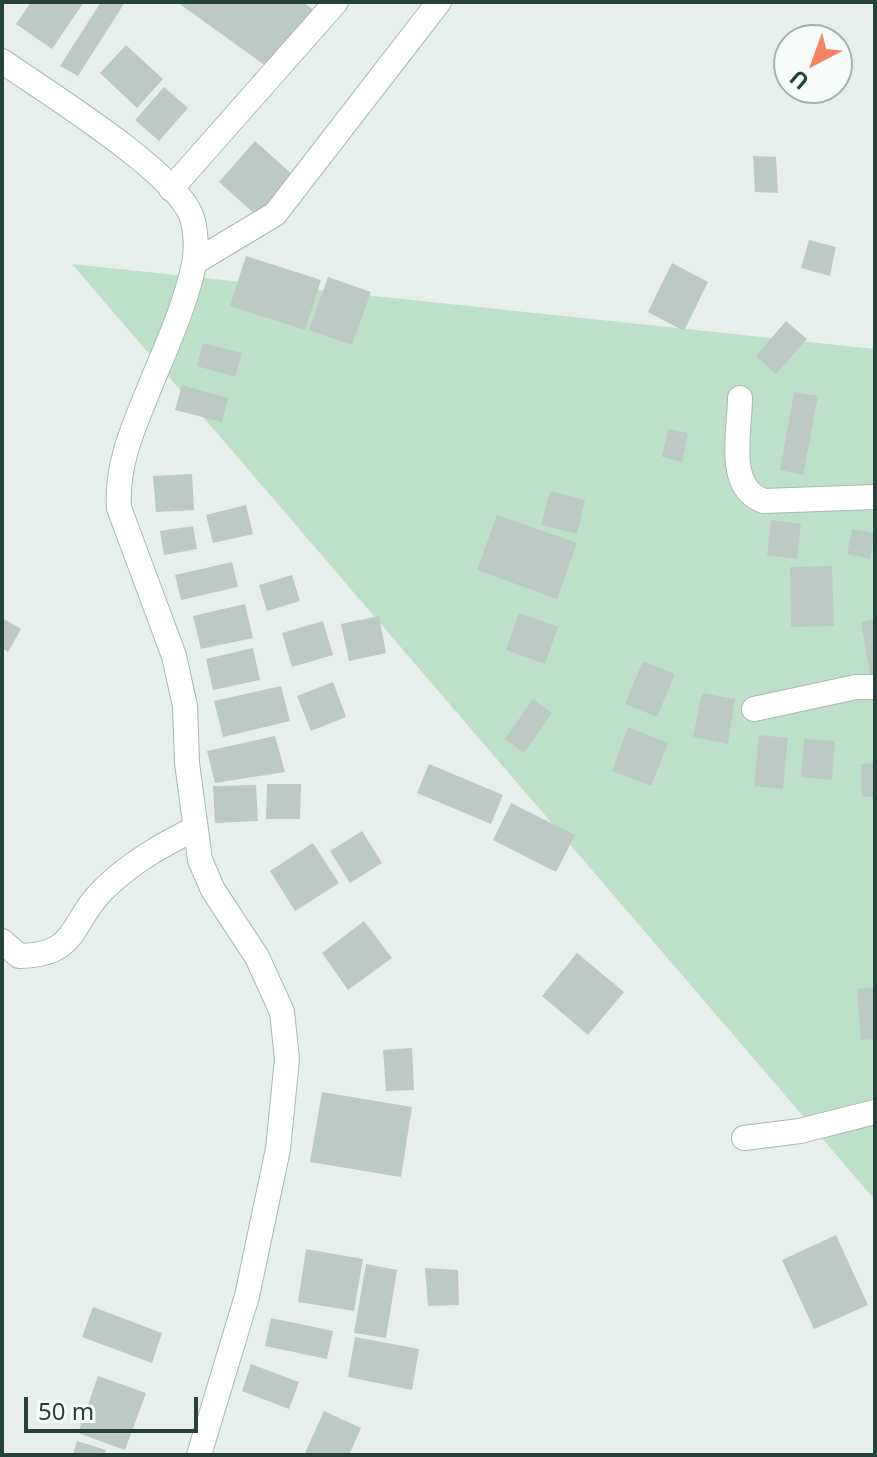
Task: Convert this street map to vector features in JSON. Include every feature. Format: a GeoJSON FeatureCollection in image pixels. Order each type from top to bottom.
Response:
{"type":"FeatureCollection","features":[{"type":"Feature","properties":{"kind":"main road"},"geometry":{"type":"LineString","coordinates":[[171,189],[336,2]]}},
{"type":"Feature","properties":{"kind":"main road"},"geometry":{"type":"LineString","coordinates":[[195,262],[275,214],[439,2]]}},
{"type":"Feature","properties":{"kind":"main road"},"geometry":{"type":"LineString","coordinates":[[2,61],[141,160],[191,214],[195,262],[168,342],[124,452],[118,483],[119,508],[174,656],[185,706],[187,763],[200,860],[213,890],[257,957],[282,1012],[287,1059],[278,1149],[247,1296],[199,1455]]}},
{"type":"Feature","properties":{"kind":"main road"},"geometry":{"type":"LineString","coordinates":[[740,398],[739,477],[754,497],[764,501],[875,497]]}},
{"type":"Feature","properties":{"kind":"main road"},"geometry":{"type":"LineString","coordinates":[[754,709],[856,687],[875,687]]}},
{"type":"Feature","properties":{"kind":"main road"},"geometry":{"type":"LineString","coordinates":[[2,941],[19,956],[48,956],[70,936],[103,889],[147,853],[194,829]]}},
{"type":"Feature","properties":{"kind":"main road"},"geometry":{"type":"LineString","coordinates":[[744,1138],[800,1131],[875,1112]]}},
{"type":"Feature","properties":{"kind":"green space"},"geometry":{"type":"Polygon","coordinates":[[[72,264],[875,349],[875,1200],[72,264]]]}},
{"type":"Feature","properties":{"kind":"building"},"geometry":{"type":"Polygon","coordinates":[[[31,2],[84,2],[52,49],[16,24],[31,2]]]}},
{"type":"Feature","properties":{"kind":"building"},"geometry":{"type":"Polygon","coordinates":[[[101,2],[125,2],[78,76],[60,66],[101,2]]]}},
{"type":"Feature","properties":{"kind":"building"},"geometry":{"type":"Polygon","coordinates":[[[177,2],[303,2],[319,14],[277,74],[177,2]]]}},
{"type":"Feature","properties":{"kind":"building"},"geometry":{"type":"Polygon","coordinates":[[[126,45],[163,79],[137,108],[100,73],[126,45]]]}},
{"type":"Feature","properties":{"kind":"building"},"geometry":{"type":"Polygon","coordinates":[[[164,87],[188,108],[159,141],[135,120],[164,87]]]}},
{"type":"Feature","properties":{"kind":"building"},"geometry":{"type":"Polygon","coordinates":[[[255,141],[294,176],[258,217],[219,182],[255,141]]]}},
{"type":"Feature","properties":{"kind":"building"},"geometry":{"type":"Polygon","coordinates":[[[753,156],[776,157],[778,193],[755,192],[753,156]]]}},
{"type":"Feature","properties":{"kind":"building"},"geometry":{"type":"Polygon","coordinates":[[[809,240],[836,247],[830,276],[801,268],[809,240]]]}},
{"type":"Feature","properties":{"kind":"building"},"geometry":{"type":"Polygon","coordinates":[[[246,256],[321,280],[305,330],[230,306],[246,256]]]}},
{"type":"Feature","properties":{"kind":"building"},"geometry":{"type":"Polygon","coordinates":[[[672,263],[708,282],[684,331],[648,312],[672,263]]]}},
{"type":"Feature","properties":{"kind":"building"},"geometry":{"type":"Polygon","coordinates":[[[328,277],[371,292],[352,345],[309,330],[328,277]]]}},
{"type":"Feature","properties":{"kind":"building"},"geometry":{"type":"Polygon","coordinates":[[[786,321],[807,339],[776,374],[756,356],[786,321]]]}},
{"type":"Feature","properties":{"kind":"building"},"geometry":{"type":"Polygon","coordinates":[[[203,343],[242,353],[235,377],[197,366],[203,343]]]}},
{"type":"Feature","properties":{"kind":"building"},"geometry":{"type":"Polygon","coordinates":[[[182,385],[228,398],[222,422],[175,410],[182,385]]]}},
{"type":"Feature","properties":{"kind":"building"},"geometry":{"type":"Polygon","coordinates":[[[794,392],[818,396],[803,475],[780,470],[794,392]]]}},
{"type":"Feature","properties":{"kind":"building"},"geometry":{"type":"Polygon","coordinates":[[[668,429],[688,433],[682,462],[662,457],[668,429]]]}},
{"type":"Feature","properties":{"kind":"building"},"geometry":{"type":"Polygon","coordinates":[[[192,474],[194,510],[156,512],[153,476],[192,474]]]}},
{"type":"Feature","properties":{"kind":"building"},"geometry":{"type":"Polygon","coordinates":[[[550,491],[585,500],[577,534],[541,525],[550,491]]]}},
{"type":"Feature","properties":{"kind":"building"},"geometry":{"type":"Polygon","coordinates":[[[246,505],[253,534],[213,543],[206,515],[246,505]]]}},
{"type":"Feature","properties":{"kind":"building"},"geometry":{"type":"Polygon","coordinates":[[[497,515],[577,543],[557,599],[477,570],[497,515]]]}},
{"type":"Feature","properties":{"kind":"building"},"geometry":{"type":"Polygon","coordinates":[[[771,520],[801,524],[797,559],[767,555],[771,520]]]}},
{"type":"Feature","properties":{"kind":"building"},"geometry":{"type":"Polygon","coordinates":[[[193,526],[197,549],[164,555],[160,531],[193,526]]]}},
{"type":"Feature","properties":{"kind":"building"},"geometry":{"type":"Polygon","coordinates":[[[852,529],[875,533],[870,559],[847,554],[852,529]]]}},
{"type":"Feature","properties":{"kind":"building"},"geometry":{"type":"Polygon","coordinates":[[[232,562],[238,587],[181,600],[175,575],[232,562]]]}},
{"type":"Feature","properties":{"kind":"building"},"geometry":{"type":"Polygon","coordinates":[[[832,566],[834,626],[791,627],[790,567],[832,566]]]}},
{"type":"Feature","properties":{"kind":"building"},"geometry":{"type":"Polygon","coordinates":[[[292,575],[300,601],[267,611],[259,585],[292,575]]]}},
{"type":"Feature","properties":{"kind":"building"},"geometry":{"type":"Polygon","coordinates":[[[245,604],[253,638],[201,649],[193,616],[245,604]]]}},
{"type":"Feature","properties":{"kind":"building"},"geometry":{"type":"Polygon","coordinates":[[[519,613],[558,627],[545,664],[506,650],[519,613]]]}},
{"type":"Feature","properties":{"kind":"building"},"geometry":{"type":"Polygon","coordinates":[[[379,616],[386,653],[349,661],[341,624],[379,616]]]}},
{"type":"Feature","properties":{"kind":"building"},"geometry":{"type":"Polygon","coordinates":[[[2,618],[21,629],[8,652],[2,648],[2,618]]]}},
{"type":"Feature","properties":{"kind":"building"},"geometry":{"type":"Polygon","coordinates":[[[875,619],[875,673],[870,674],[861,622],[875,619]]]}},
{"type":"Feature","properties":{"kind":"building"},"geometry":{"type":"Polygon","coordinates":[[[323,621],[333,655],[292,667],[282,633],[323,621]]]}},
{"type":"Feature","properties":{"kind":"building"},"geometry":{"type":"Polygon","coordinates":[[[253,648],[260,680],[213,690],[206,659],[253,648]]]}},
{"type":"Feature","properties":{"kind":"building"},"geometry":{"type":"Polygon","coordinates":[[[643,661],[675,674],[657,717],[625,704],[643,661]]]}},
{"type":"Feature","properties":{"kind":"building"},"geometry":{"type":"Polygon","coordinates":[[[333,682],[346,717],[311,731],[297,696],[333,682]]]}},
{"type":"Feature","properties":{"kind":"building"},"geometry":{"type":"Polygon","coordinates":[[[281,686],[290,721],[223,737],[214,701],[281,686]]]}},
{"type":"Feature","properties":{"kind":"building"},"geometry":{"type":"Polygon","coordinates":[[[702,693],[735,699],[728,744],[693,737],[702,693]]]}},
{"type":"Feature","properties":{"kind":"building"},"geometry":{"type":"Polygon","coordinates":[[[533,699],[552,713],[524,753],[505,739],[533,699]]]}},
{"type":"Feature","properties":{"kind":"building"},"geometry":{"type":"Polygon","coordinates":[[[628,727],[668,743],[651,786],[612,771],[628,727]]]}},
{"type":"Feature","properties":{"kind":"building"},"geometry":{"type":"Polygon","coordinates":[[[759,735],[788,738],[783,789],[754,786],[759,735]]]}},
{"type":"Feature","properties":{"kind":"building"},"geometry":{"type":"Polygon","coordinates":[[[275,736],[285,772],[215,783],[207,751],[275,736]]]}},
{"type":"Feature","properties":{"kind":"building"},"geometry":{"type":"Polygon","coordinates":[[[804,739],[835,741],[832,780],[801,777],[804,739]]]}},
{"type":"Feature","properties":{"kind":"building"},"geometry":{"type":"Polygon","coordinates":[[[875,763],[875,797],[862,797],[861,764],[875,763]]]}},
{"type":"Feature","properties":{"kind":"building"},"geometry":{"type":"Polygon","coordinates":[[[429,764],[503,795],[491,824],[417,793],[429,764]]]}},
{"type":"Feature","properties":{"kind":"building"},"geometry":{"type":"Polygon","coordinates":[[[267,784],[301,784],[300,819],[266,819],[267,784]]]}},
{"type":"Feature","properties":{"kind":"building"},"geometry":{"type":"Polygon","coordinates":[[[256,785],[258,821],[215,823],[213,786],[256,785]]]}},
{"type":"Feature","properties":{"kind":"building"},"geometry":{"type":"Polygon","coordinates":[[[511,803],[575,835],[556,872],[493,840],[511,803]]]}},
{"type":"Feature","properties":{"kind":"building"},"geometry":{"type":"Polygon","coordinates":[[[362,831],[382,863],[350,883],[330,851],[362,831]]]}},
{"type":"Feature","properties":{"kind":"building"},"geometry":{"type":"Polygon","coordinates":[[[313,843],[339,883],[295,911],[270,871],[313,843]]]}},
{"type":"Feature","properties":{"kind":"building"},"geometry":{"type":"Polygon","coordinates":[[[364,921],[392,958],[348,990],[322,953],[364,921]]]}},
{"type":"Feature","properties":{"kind":"building"},"geometry":{"type":"Polygon","coordinates":[[[577,953],[624,992],[588,1035],[542,996],[577,953]]]}},
{"type":"Feature","properties":{"kind":"building"},"geometry":{"type":"Polygon","coordinates":[[[875,987],[875,1039],[861,1040],[857,989],[875,987]]]}},
{"type":"Feature","properties":{"kind":"building"},"geometry":{"type":"Polygon","coordinates":[[[412,1048],[414,1090],[386,1091],[383,1050],[412,1048]]]}},
{"type":"Feature","properties":{"kind":"building"},"geometry":{"type":"Polygon","coordinates":[[[322,1092],[412,1107],[401,1177],[310,1162],[322,1092]]]}},
{"type":"Feature","properties":{"kind":"building"},"geometry":{"type":"Polygon","coordinates":[[[836,1235],[868,1305],[814,1329],[782,1260],[836,1235]]]}},
{"type":"Feature","properties":{"kind":"building"},"geometry":{"type":"Polygon","coordinates":[[[306,1249],[363,1259],[354,1311],[298,1302],[306,1249]]]}},
{"type":"Feature","properties":{"kind":"building"},"geometry":{"type":"Polygon","coordinates":[[[366,1264],[397,1270],[386,1338],[354,1333],[366,1264]]]}},
{"type":"Feature","properties":{"kind":"building"},"geometry":{"type":"Polygon","coordinates":[[[425,1268],[458,1270],[459,1305],[428,1306],[425,1268]]]}},
{"type":"Feature","properties":{"kind":"building"},"geometry":{"type":"Polygon","coordinates":[[[93,1307],[162,1333],[152,1363],[82,1337],[93,1307]]]}},
{"type":"Feature","properties":{"kind":"building"},"geometry":{"type":"Polygon","coordinates":[[[271,1318],[333,1331],[327,1359],[265,1346],[271,1318]]]}},
{"type":"Feature","properties":{"kind":"building"},"geometry":{"type":"Polygon","coordinates":[[[355,1337],[419,1349],[412,1390],[348,1377],[355,1337]]]}},
{"type":"Feature","properties":{"kind":"building"},"geometry":{"type":"Polygon","coordinates":[[[251,1364],[299,1382],[289,1409],[242,1391],[251,1364]]]}},
{"type":"Feature","properties":{"kind":"building"},"geometry":{"type":"Polygon","coordinates":[[[98,1376],[146,1393],[125,1450],[78,1433],[98,1376]]]}},
{"type":"Feature","properties":{"kind":"building"},"geometry":{"type":"Polygon","coordinates":[[[324,1411],[361,1428],[349,1455],[304,1455],[324,1411]]]}},
{"type":"Feature","properties":{"kind":"building"},"geometry":{"type":"Polygon","coordinates":[[[77,1441],[106,1450],[104,1455],[73,1455],[77,1441]]]}}]}
